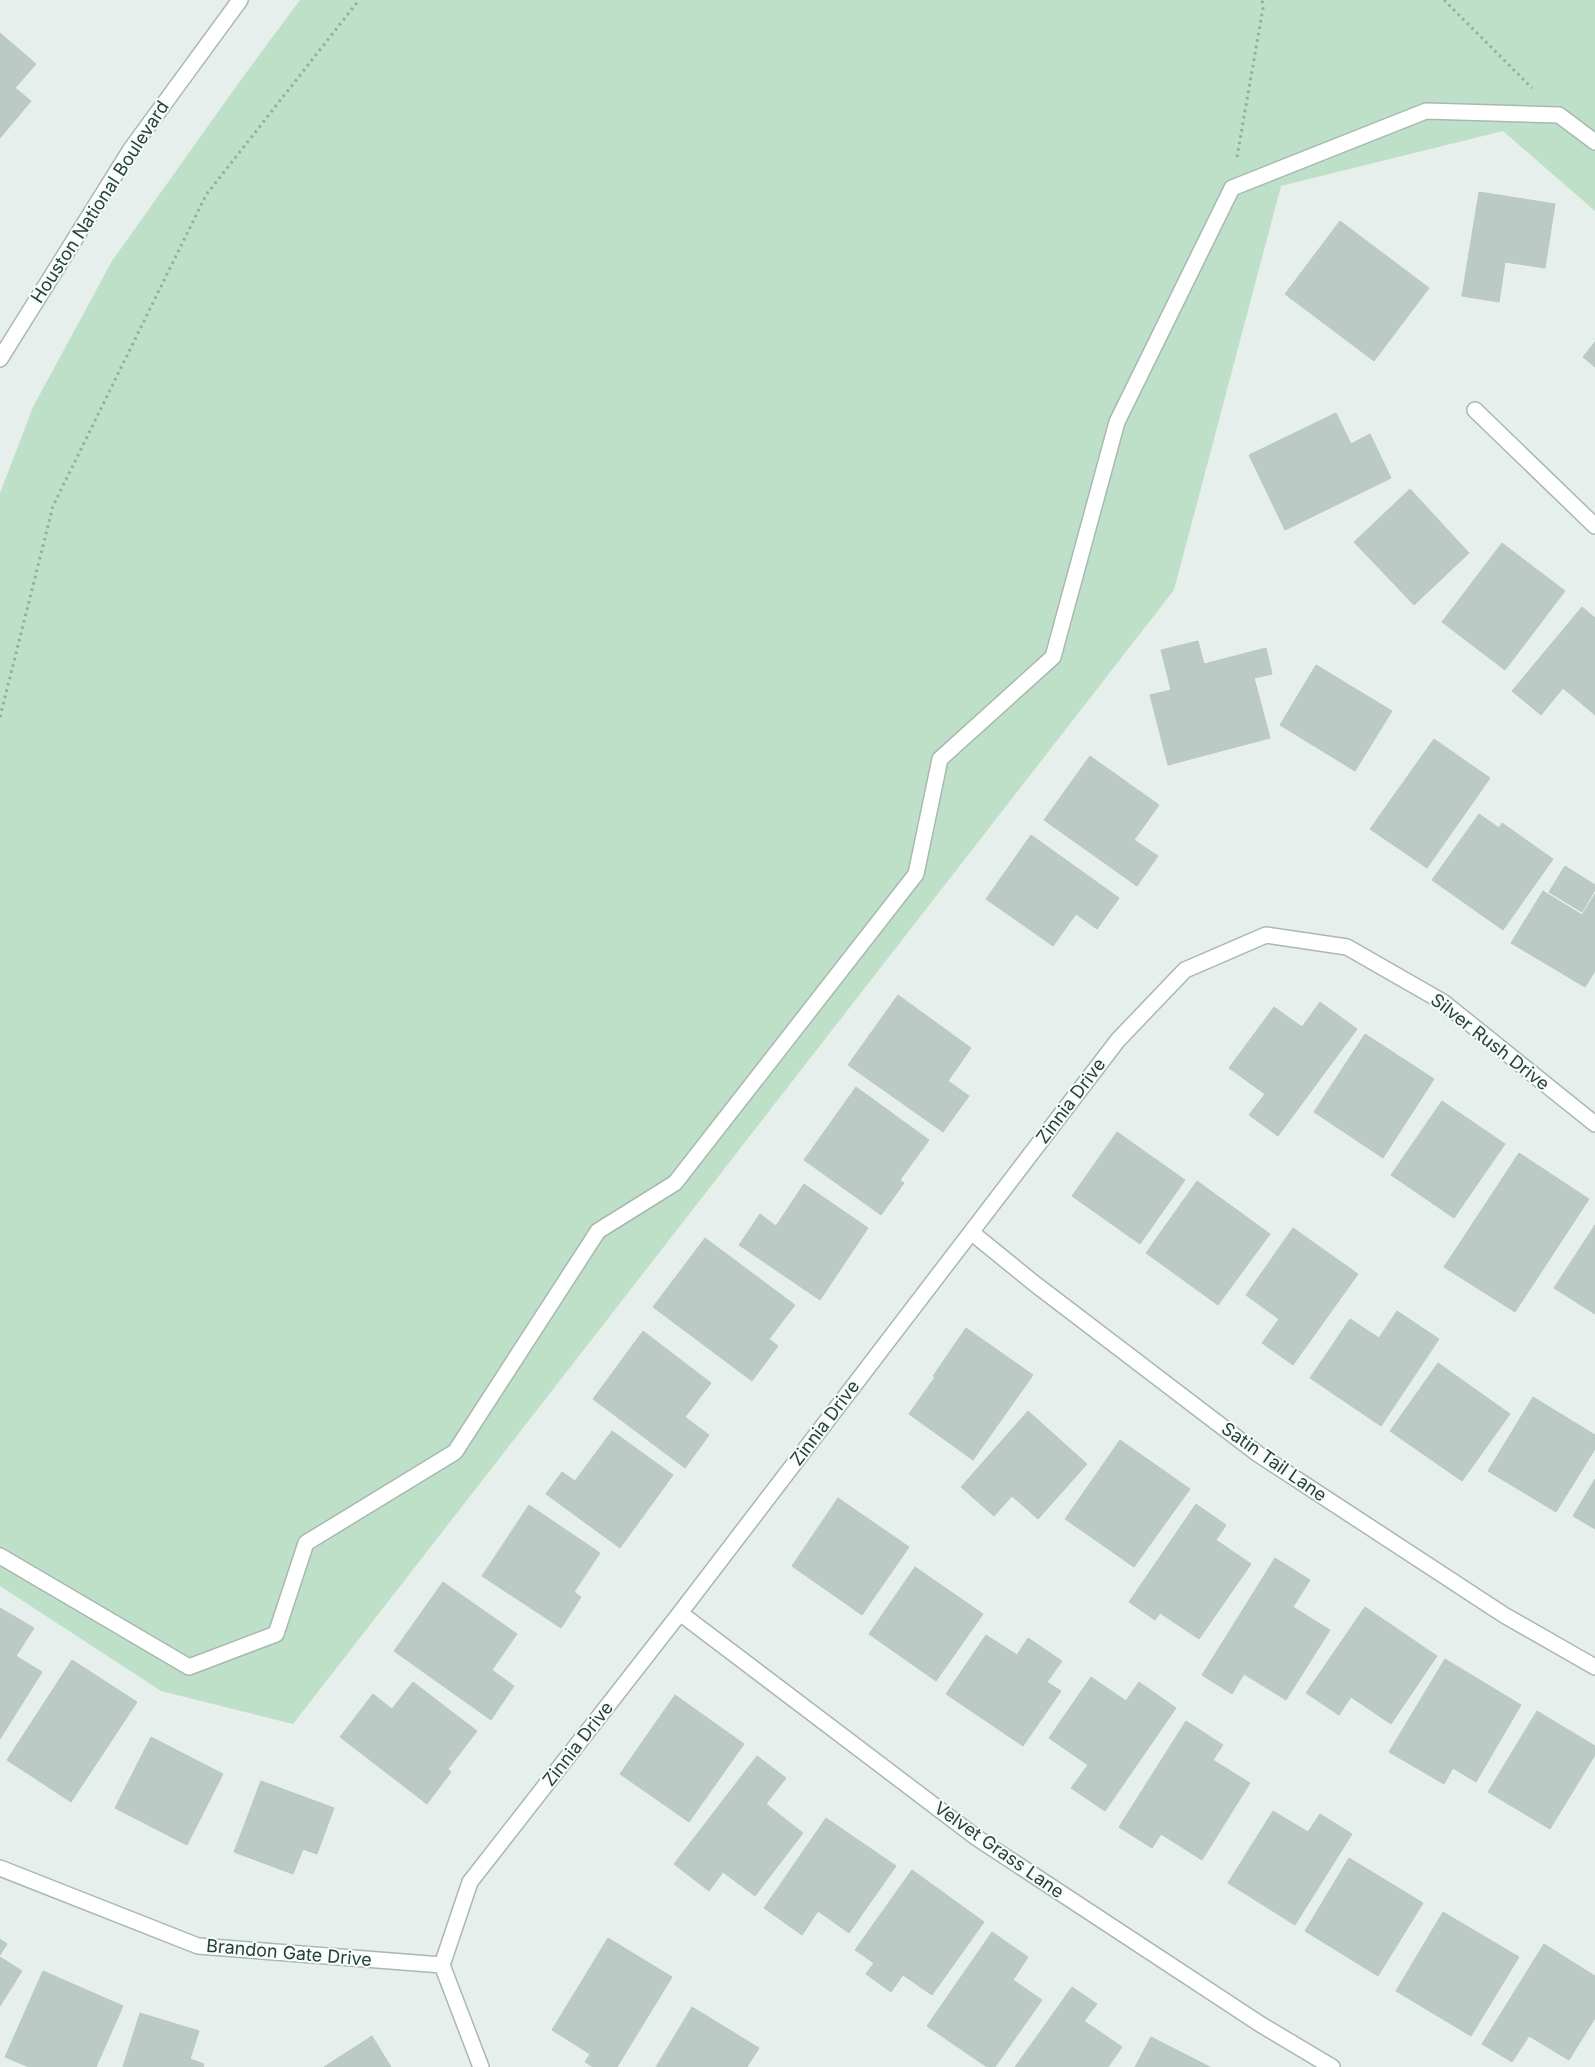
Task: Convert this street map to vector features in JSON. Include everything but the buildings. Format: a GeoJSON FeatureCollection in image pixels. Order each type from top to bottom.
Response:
{"type":"FeatureCollection","features":[{"type":"Feature","properties":{"kind":"street","name":"Houston National Boulevard"},"geometry":{"type":"LineString","coordinates":[[0,359],[131,149],[240,0]]}},
{"type":"Feature","properties":{"kind":"street"},"geometry":{"type":"LineString","coordinates":[[0,1556],[189,1667],[276,1634],[306,1543],[455,1452],[598,1231],[675,1183],[916,874],[940,759],[1053,657],[1117,422],[1232,188],[1426,111],[1559,114],[1595,142]]}},
{"type":"Feature","properties":{"kind":"street"},"geometry":{"type":"LineString","coordinates":[[1475,410],[1595,526]]}},
{"type":"Feature","properties":{"kind":"street","name":"Silver Rush Drive"},"geometry":{"type":"LineString","coordinates":[[1266,935],[1347,947],[1442,1002],[1595,1124]]}},
{"type":"Feature","properties":{"kind":"street","name":"Zinnia Drive"},"geometry":{"type":"LineString","coordinates":[[442,1965],[470,1882],[680,1613],[1118,1040],[1185,970],[1266,935]]}},
{"type":"Feature","properties":{"kind":"street","name":"Satin Tail Lane"},"geometry":{"type":"LineString","coordinates":[[971,1232],[1035,1284],[1258,1454],[1504,1615],[1595,1667]]}},
{"type":"Feature","properties":{"kind":"street","name":"Velvet Grass Lane"},"geometry":{"type":"LineString","coordinates":[[680,1613],[976,1838],[1260,2024],[1332,2067]]}},
{"type":"Feature","properties":{"kind":"street","name":"Brandon Gate Drive"},"geometry":{"type":"LineString","coordinates":[[0,1868],[198,1946],[442,1965]]}},
{"type":"Feature","properties":{"kind":"street"},"geometry":{"type":"LineString","coordinates":[[442,1965],[481,2067]]}},
{"type":"Feature","properties":{"kind":"path"},"geometry":{"type":"LineString","coordinates":[[0,718],[53,506],[206,196],[359,0]]}},
{"type":"Feature","properties":{"kind":"path"},"geometry":{"type":"LineString","coordinates":[[1232,188],[1263,8],[1262,0]]}},
{"type":"Feature","properties":{"kind":"path"},"geometry":{"type":"LineString","coordinates":[[1444,0],[1559,114]]}},
{"type":"Feature","properties":{"kind":"green space"},"geometry":{"type":"Polygon","coordinates":[[[300,0],[1595,0],[1595,211],[1503,131],[1281,186],[1174,590],[293,1724],[161,1691],[0,1586],[0,493],[33,407],[112,261],[300,0]]]}}]}
